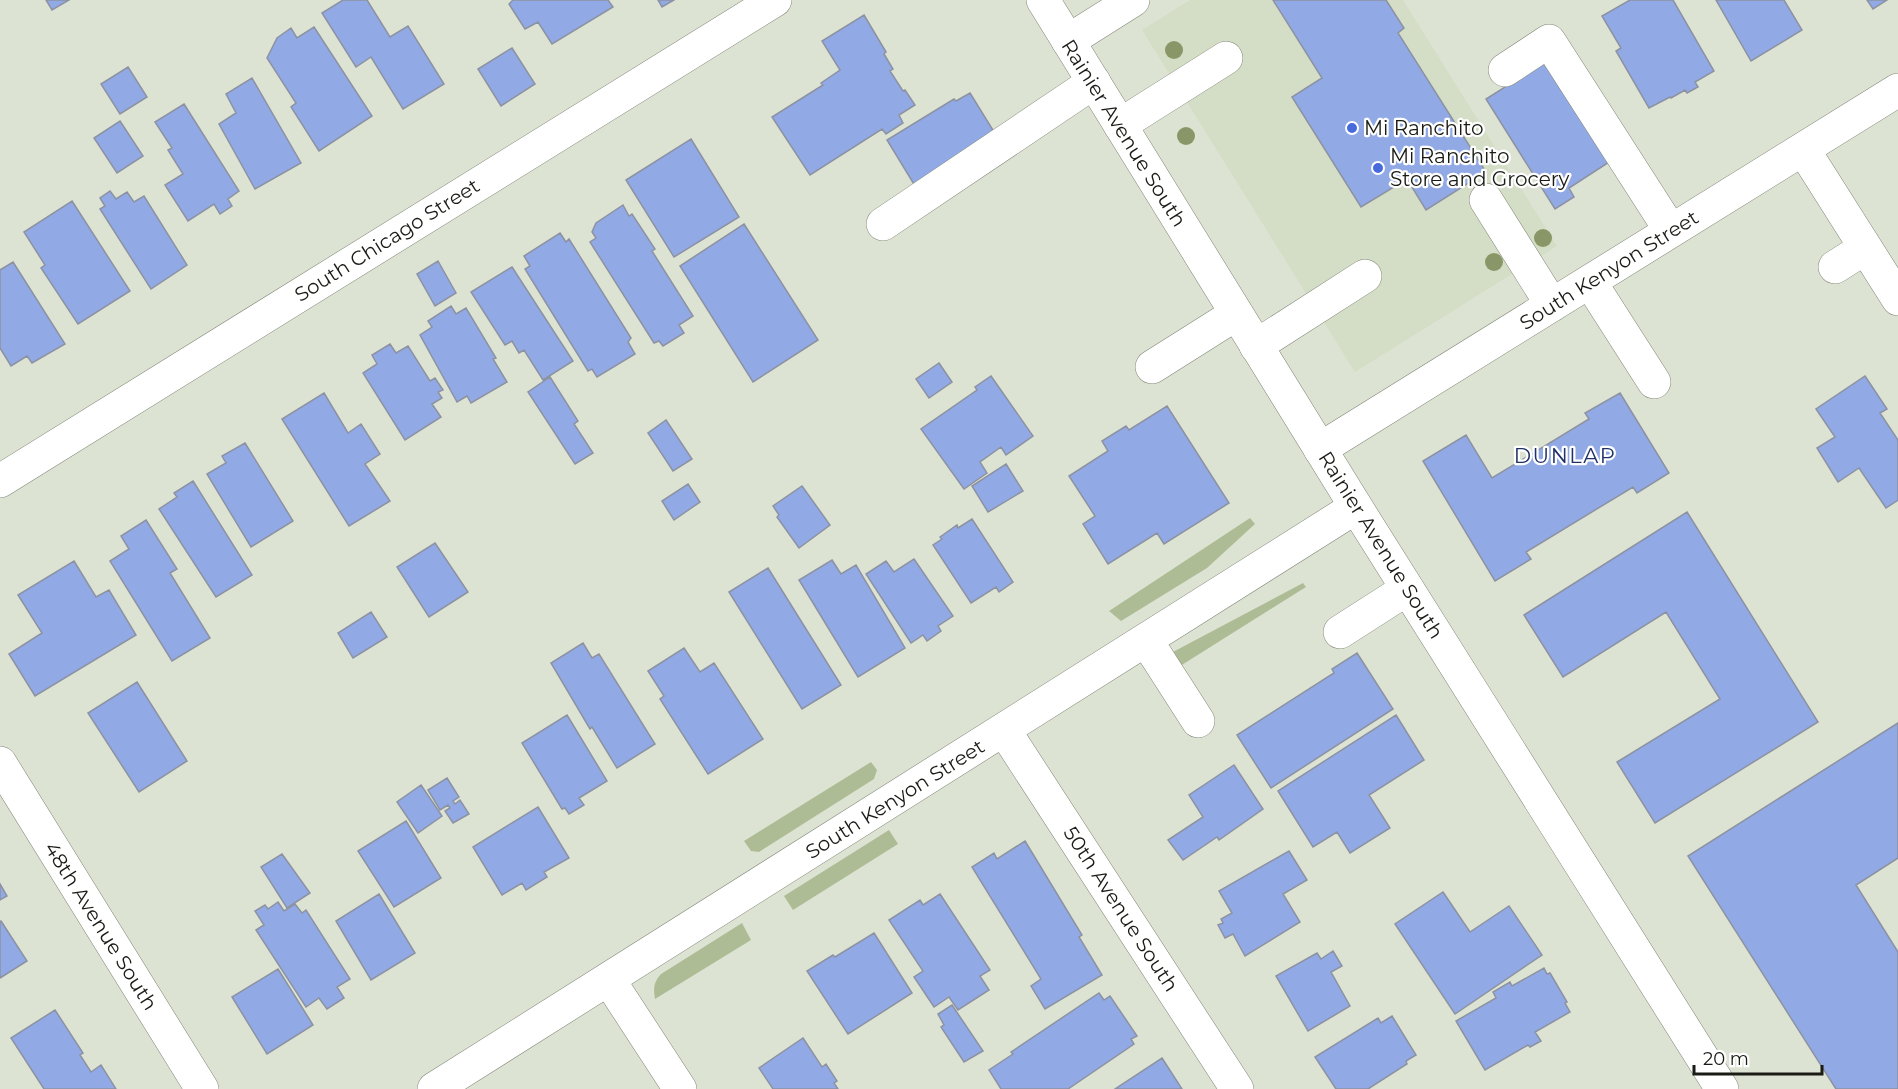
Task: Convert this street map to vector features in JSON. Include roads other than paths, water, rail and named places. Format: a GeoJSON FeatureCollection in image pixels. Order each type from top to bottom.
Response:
{"type":"FeatureCollection","features":[{"type":"Feature","properties":{"kind":"street","name":"South Chicago Street"},"geometry":{"type":"LineString","coordinates":[[0,481],[742,8],[775,0]]}},
{"type":"Feature","properties":{"kind":"street","name":"Rainier Avenue South"},"geometry":{"type":"LineString","coordinates":[[1043,0],[1407,589],[1722,1089]]}},
{"type":"Feature","properties":{"kind":"street"},"geometry":{"type":"LineString","coordinates":[[1068,41],[1133,0]]}},
{"type":"Feature","properties":{"kind":"street"},"geometry":{"type":"LineString","coordinates":[[1505,70],[1549,41],[1671,231]]}},
{"type":"Feature","properties":{"kind":"street"},"geometry":{"type":"LineString","coordinates":[[1120,125],[1226,58]]}},
{"type":"Feature","properties":{"kind":"street"},"geometry":{"type":"LineString","coordinates":[[883,224],[1094,82]]}},
{"type":"Feature","properties":{"kind":"street","name":"South Kenyon Street"},"geometry":{"type":"LineString","coordinates":[[1320,448],[1898,90]]}},
{"type":"Feature","properties":{"kind":"street"},"geometry":{"type":"LineString","coordinates":[[1803,149],[1898,299]]}},
{"type":"Feature","properties":{"kind":"street"},"geometry":{"type":"LineString","coordinates":[[1486,200],[1552,305]]}},
{"type":"Feature","properties":{"kind":"street"},"geometry":{"type":"LineString","coordinates":[[1835,267],[1865,248]]}},
{"type":"Feature","properties":{"kind":"street"},"geometry":{"type":"LineString","coordinates":[[1256,346],[1365,276]]}},
{"type":"Feature","properties":{"kind":"street"},"geometry":{"type":"LineString","coordinates":[[1590,282],[1654,382]]}},
{"type":"Feature","properties":{"kind":"street"},"geometry":{"type":"LineString","coordinates":[[1152,367],[1236,314]]}},
{"type":"Feature","properties":{"kind":"street","name":"South Kenyon Street"},"geometry":{"type":"LineString","coordinates":[[434,1089],[1356,507]]}},
{"type":"Feature","properties":{"kind":"street"},"geometry":{"type":"LineString","coordinates":[[1340,632],[1407,589]]}},
{"type":"Feature","properties":{"kind":"street"},"geometry":{"type":"LineString","coordinates":[[1146,640],[1198,721]]}},
{"type":"Feature","properties":{"kind":"street","name":"50th Avenue South"},"geometry":{"type":"LineString","coordinates":[[1004,730],[1237,1089]]}},
{"type":"Feature","properties":{"kind":"street","name":"48th Avenue South"},"geometry":{"type":"LineString","coordinates":[[0,763],[202,1089]]}},
{"type":"Feature","properties":{"kind":"street"},"geometry":{"type":"LineString","coordinates":[[609,980],[680,1089]]}},
{"type":"Feature","properties":{"kind":"place","name":"Mi Ranchito"},"geometry":{"type":"Point","coordinates":[1352,128]}},
{"type":"Feature","properties":{"kind":"place","name":"Mi Ranchito Store and Grocery"},"geometry":{"type":"Point","coordinates":[1378,168]}},
{"type":"Feature","properties":{"kind":"district","name":"DUNLAP"},"geometry":{"type":"Point","coordinates":[1565,456]}}]}
